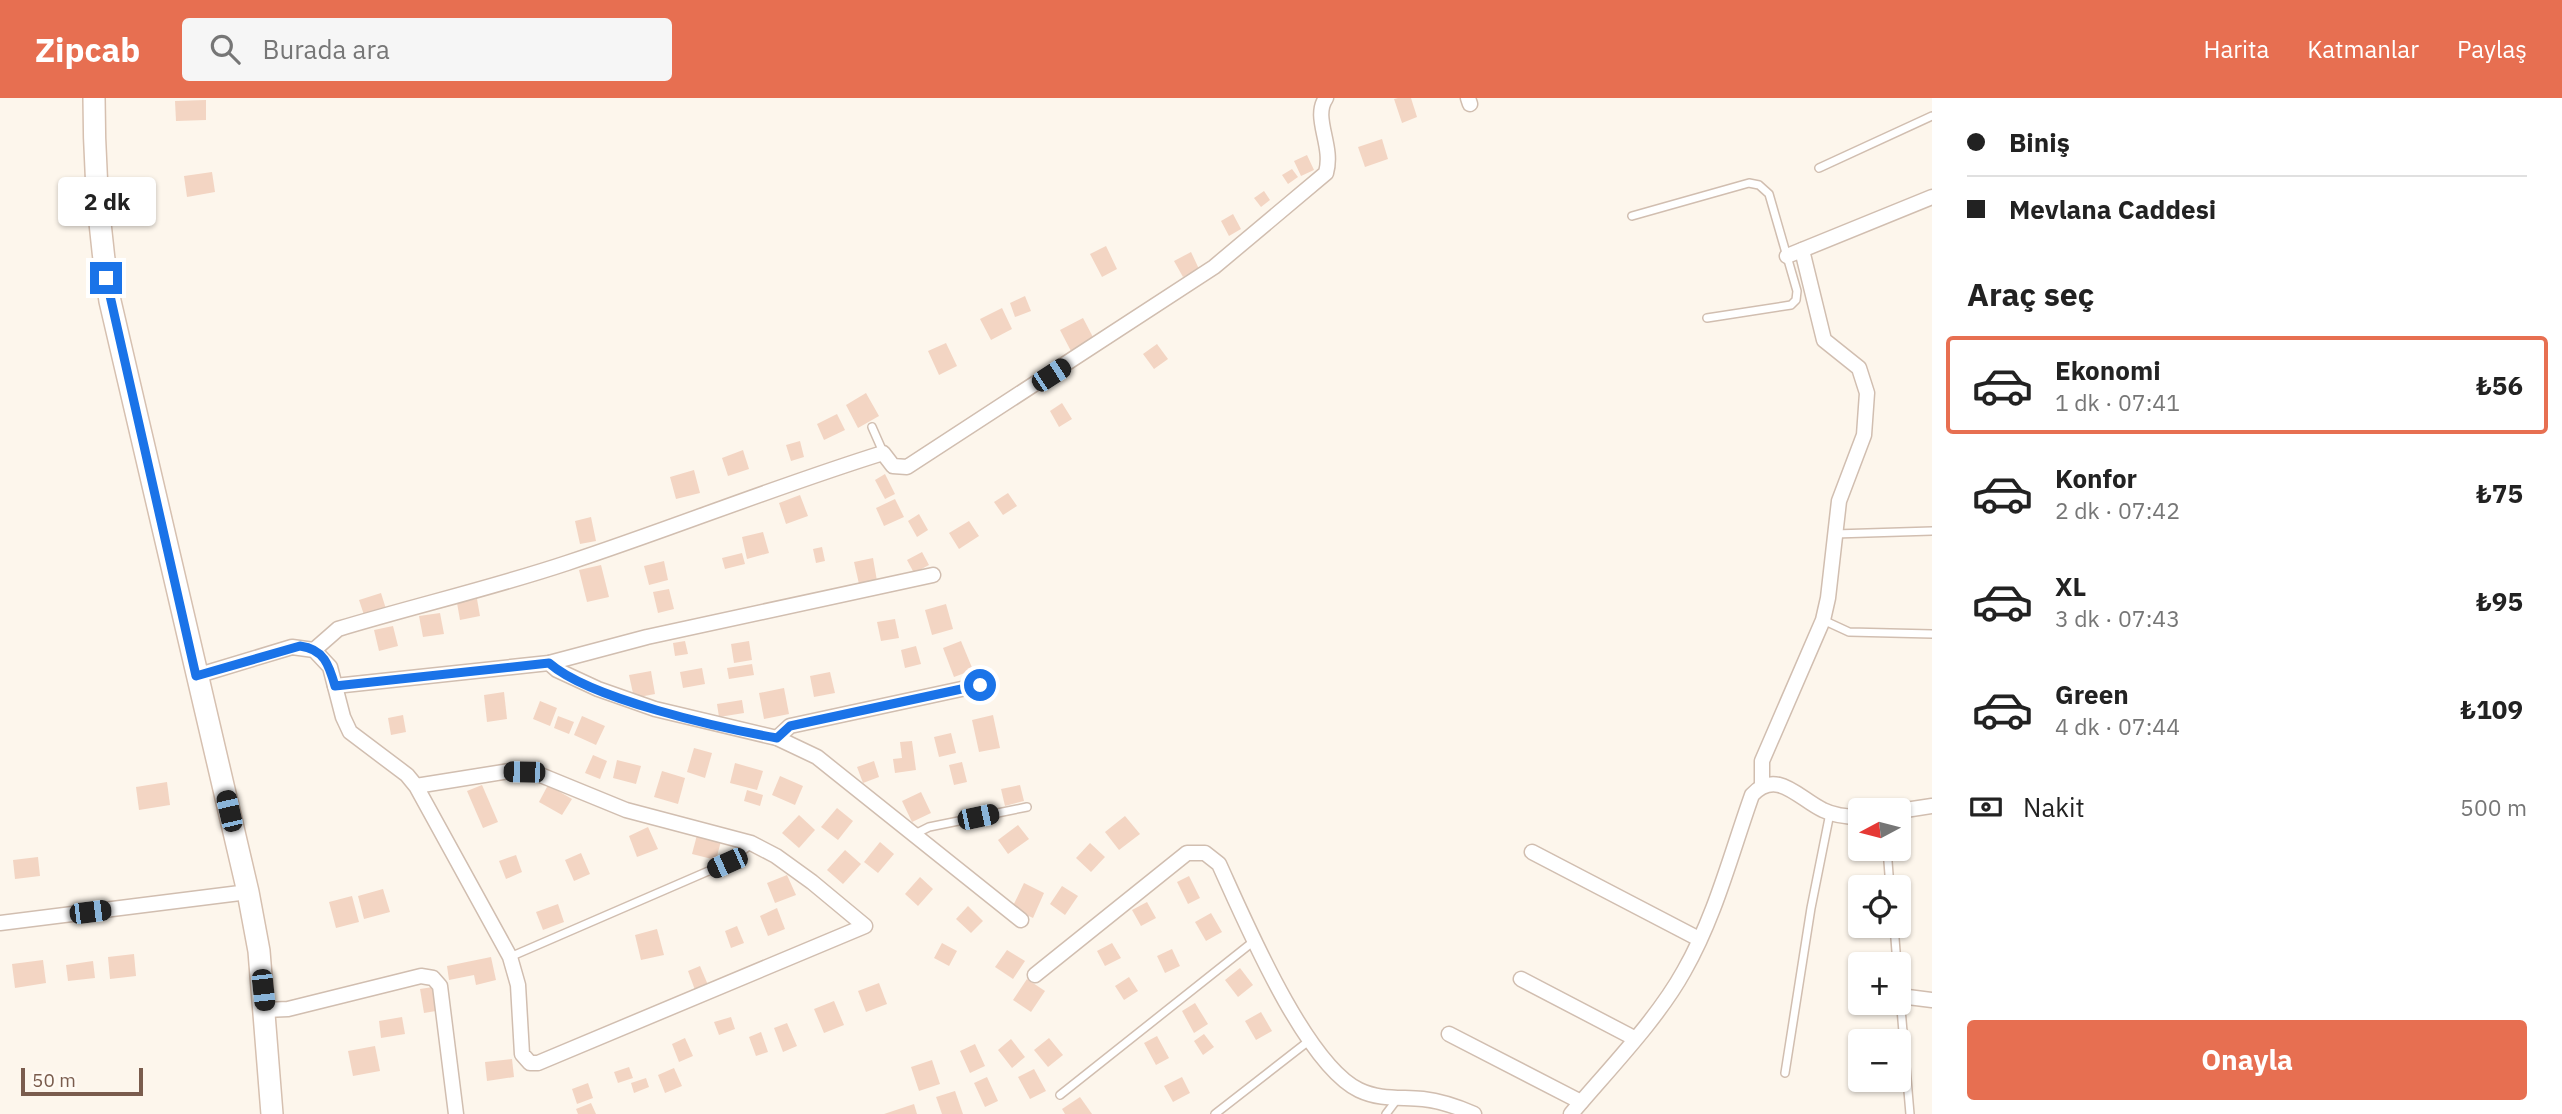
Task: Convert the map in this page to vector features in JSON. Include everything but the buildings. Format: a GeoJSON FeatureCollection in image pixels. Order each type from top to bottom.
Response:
{"type":"FeatureCollection","features":[{"type":"Feature","properties":{"kind":"street"},"geometry":{"type":"LineString","coordinates":[[94,98],[93,168],[98,230],[110,301],[248,892],[259,951],[272,1114]]}},
{"type":"Feature","properties":{"kind":"street"},"geometry":{"type":"LineString","coordinates":[[314,650],[338,629],[563,565],[822,472],[883,453],[894,466],[907,467],[1214,267],[1326,173],[1329,146],[1320,114],[1326,98]]}},
{"type":"Feature","properties":{"kind":"street"},"geometry":{"type":"LineString","coordinates":[[1787,256],[1932,197]]}},
{"type":"Feature","properties":{"kind":"street"},"geometry":{"type":"LineString","coordinates":[[1762,786],[1762,761],[1822,620],[1828,598],[1842,491],[1864,435],[1867,393],[1858,368],[1824,340],[1802,250]]}},
{"type":"Feature","properties":{"kind":"street"},"geometry":{"type":"LineString","coordinates":[[335,686],[549,663],[647,637],[933,575]]}},
{"type":"Feature","properties":{"kind":"street"},"geometry":{"type":"LineString","coordinates":[[196,676],[292,647],[314,650],[326,660],[343,718],[350,732],[407,775],[416,786],[510,957],[518,985],[522,1054],[526,1061],[534,1064],[644,1021],[865,926],[785,863],[751,844],[626,810],[538,774],[510,771],[416,786]]}},
{"type":"Feature","properties":{"kind":"street"},"geometry":{"type":"LineString","coordinates":[[549,663],[557,670],[598,689],[655,709],[777,738],[817,757],[1021,920]]}},
{"type":"Feature","properties":{"kind":"street"},"geometry":{"type":"LineString","coordinates":[[777,738],[790,726],[980,685]]}},
{"type":"Feature","properties":{"kind":"street"},"geometry":{"type":"LineString","coordinates":[[1449,1034],[1576,1108],[1665,1001],[1684,971],[1699,939],[1752,795],[1762,786],[1783,785],[1830,813],[1848,815]]}},
{"type":"Feature","properties":{"kind":"street"},"geometry":{"type":"LineString","coordinates":[[1911,809],[1932,806]]}},
{"type":"Feature","properties":{"kind":"street"},"geometry":{"type":"LineString","coordinates":[[1532,852],[1699,939]]}},
{"type":"Feature","properties":{"kind":"street"},"geometry":{"type":"LineString","coordinates":[[1035,975],[1187,853],[1205,853],[1219,864],[1255,940],[1310,1040],[1327,1065],[1346,1082],[1373,1095],[1440,1102],[1472,1114]]}},
{"type":"Feature","properties":{"kind":"street"},"geometry":{"type":"LineString","coordinates":[[0,923],[248,892]]}},
{"type":"Feature","properties":{"kind":"street"},"geometry":{"type":"LineString","coordinates":[[265,1010],[288,1009],[421,976],[433,978],[440,986],[456,1114]]}},
{"type":"Feature","properties":{"kind":"street"},"geometry":{"type":"LineString","coordinates":[[1521,979],[1634,1038]]}},
{"type":"Feature","properties":{"kind":"street"},"geometry":{"type":"LineString","coordinates":[[1911,997],[1932,1000]]}},
{"type":"Feature","properties":{"kind":"lane"},"geometry":{"type":"LineString","coordinates":[[1819,168],[1932,116]]}},
{"type":"Feature","properties":{"kind":"lane"},"geometry":{"type":"LineString","coordinates":[[1632,216],[1744,184],[1754,184],[1769,194],[1797,291],[1794,303],[1707,318]]}},
{"type":"Feature","properties":{"kind":"lane"},"geometry":{"type":"LineString","coordinates":[[872,427],[883,453]]}},
{"type":"Feature","properties":{"kind":"lane"},"geometry":{"type":"LineString","coordinates":[[1835,534],[1932,531]]}},
{"type":"Feature","properties":{"kind":"lane"},"geometry":{"type":"LineString","coordinates":[[1822,620],[1849,632],[1932,634]]}},
{"type":"Feature","properties":{"kind":"lane"},"geometry":{"type":"LineString","coordinates":[[915,834],[929,828],[1027,807]]}},
{"type":"Feature","properties":{"kind":"lane"},"geometry":{"type":"LineString","coordinates":[[1785,1073],[1811,908],[1830,813]]}},
{"type":"Feature","properties":{"kind":"lane"},"geometry":{"type":"LineString","coordinates":[[510,957],[727,863],[751,844]]}},
{"type":"Feature","properties":{"kind":"lane"},"geometry":{"type":"LineString","coordinates":[[1060,1095],[1255,940]]}},
{"type":"Feature","properties":{"kind":"lane"},"geometry":{"type":"LineString","coordinates":[[1902,1015],[1910,1114]]}},
{"type":"Feature","properties":{"kind":"lane"},"geometry":{"type":"LineString","coordinates":[[1215,1114],[1310,1040]]}},
{"type":"Feature","properties":{"kind":"lane"},"geometry":{"type":"LineString","coordinates":[[1386,1114],[1398,1098]]}},
{"type":"Feature","properties":{"kind":"route"},"geometry":{"type":"LineString","coordinates":[[106,278],[196,676],[300,646],[321,654],[330,667],[335,686],[549,663],[557,670],[598,689],[655,709],[746,733],[777,738],[790,726],[980,685]]}}]}
